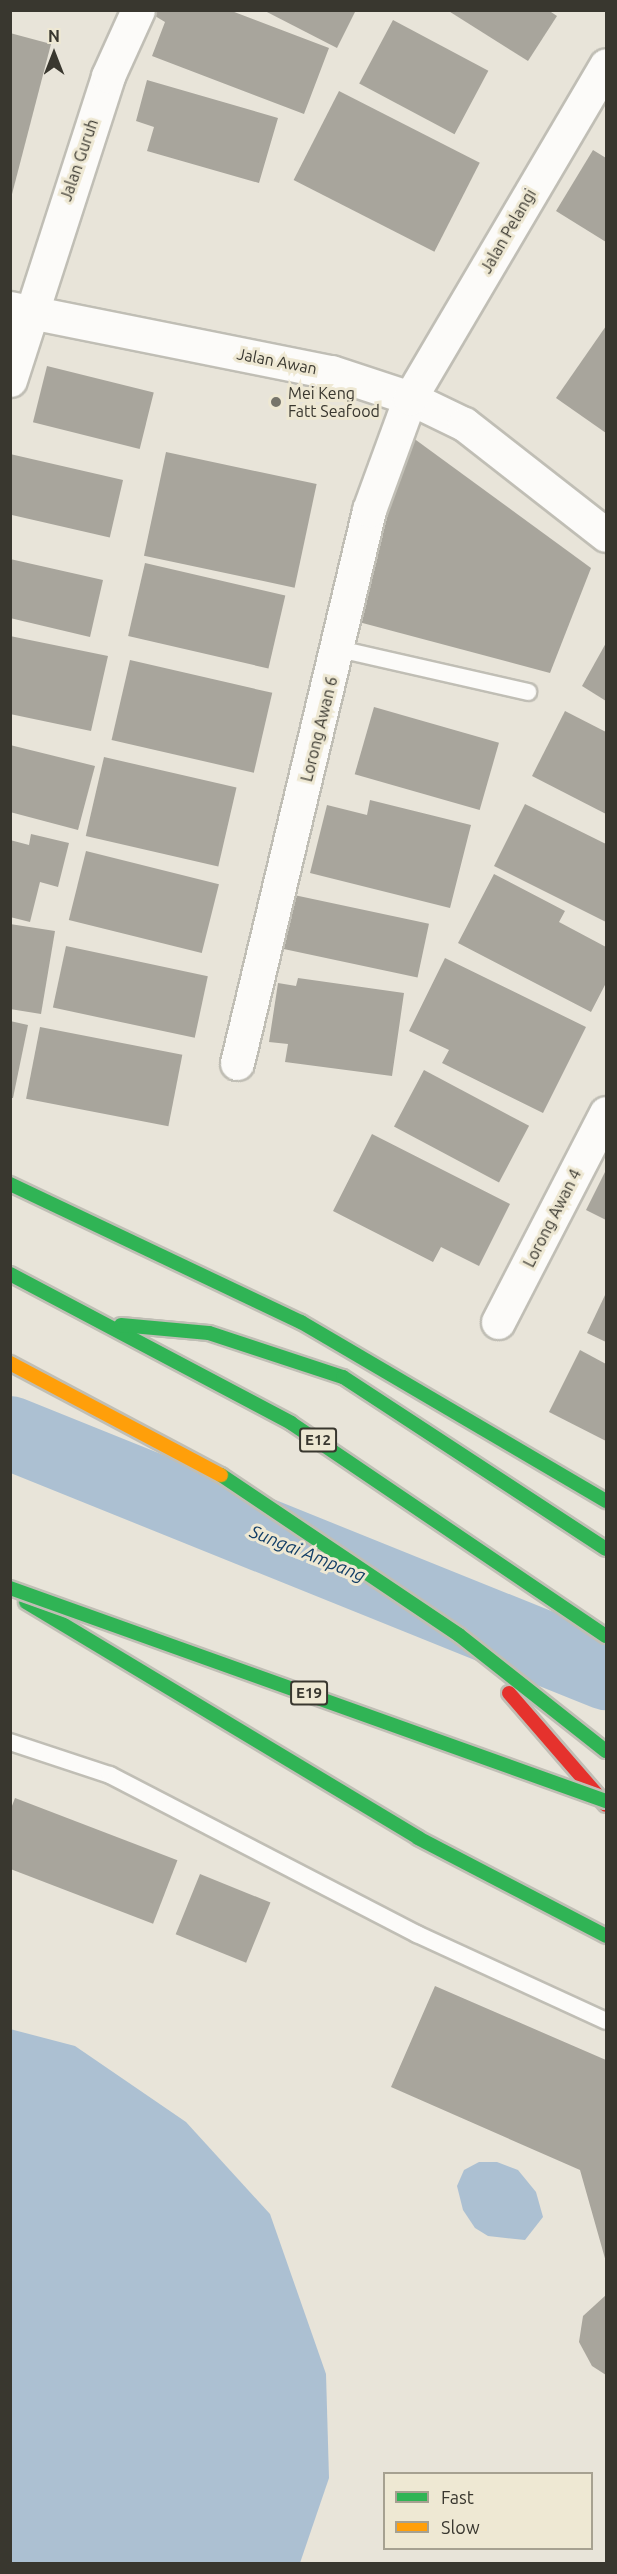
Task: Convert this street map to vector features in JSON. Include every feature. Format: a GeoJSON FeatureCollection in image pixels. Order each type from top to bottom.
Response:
{"type":"FeatureCollection","features":[{"type":"Feature","properties":{"kind":"highway"},"geometry":{"type":"LineString","coordinates":[[10,1184],[301,1322],[606,1501]]}},
{"type":"Feature","properties":{"kind":"highway","name":"E12"},"geometry":{"type":"LineString","coordinates":[[10,1274],[291,1423],[606,1636]]}},
{"type":"Feature","properties":{"kind":"highway"},"geometry":{"type":"LineString","coordinates":[[107,1324],[209,1333],[343,1377],[606,1549]]}},
{"type":"Feature","properties":{"kind":"highway"},"geometry":{"type":"LineString","coordinates":[[10,1363],[246,1488],[459,1635],[606,1751]]}},
{"type":"Feature","properties":{"kind":"highway","name":"E19"},"geometry":{"type":"LineString","coordinates":[[10,1588],[606,1803]]}},
{"type":"Feature","properties":{"kind":"highway"},"geometry":{"type":"LineString","coordinates":[[10,1593],[418,1838],[606,1936]]}},
{"type":"Feature","properties":{"kind":"highway"},"geometry":{"type":"LineString","coordinates":[[459,1635],[606,1803]]}},
{"type":"Feature","properties":{"kind":"street","name":"Jalan Guruh"},"geometry":{"type":"LineString","coordinates":[[10,380],[19,310],[108,76],[138,10]]}},
{"type":"Feature","properties":{"kind":"street","name":"Jalan Pelangi"},"geometry":{"type":"LineString","coordinates":[[410,398],[606,64]]}},
{"type":"Feature","properties":{"kind":"street","name":"Jalan Awan"},"geometry":{"type":"LineString","coordinates":[[19,310],[331,372],[410,398],[464,424],[606,535]]}},
{"type":"Feature","properties":{"kind":"street","name":"Lorong Awan 6"},"geometry":{"type":"LineString","coordinates":[[237,1063],[339,650],[369,510],[410,398]]}},
{"type":"Feature","properties":{"kind":"street","name":"Lorong Awan 4"},"geometry":{"type":"LineString","coordinates":[[498,1322],[606,1113]]}},
{"type":"Feature","properties":{"kind":"lane"},"geometry":{"type":"LineString","coordinates":[[339,650],[528,692]]}},
{"type":"Feature","properties":{"kind":"lane"},"geometry":{"type":"LineString","coordinates":[[10,1742],[110,1775],[417,1934],[606,2021]]}},
{"type":"Feature","properties":{"kind":"water"},"geometry":{"type":"Polygon","coordinates":[[[10,2029],[75,2046],[186,2122],[270,2214],[326,2374],[329,2478],[300,2563],[11,2563],[10,2029]]]}},
{"type":"Feature","properties":{"kind":"water"},"geometry":{"type":"Polygon","coordinates":[[[479,2162],[497,2162],[518,2170],[536,2192],[543,2217],[525,2240],[488,2236],[475,2228],[463,2210],[457,2186],[464,2170],[479,2162]]]}},
{"type":"Feature","properties":{"kind":"building"},"geometry":{"type":"Polygon","coordinates":[[[145,10],[229,10],[329,48],[304,114],[152,56],[165,22],[145,10]]]}},
{"type":"Feature","properties":{"kind":"building"},"geometry":{"type":"Polygon","coordinates":[[[263,10],[356,10],[337,48],[263,10]]]}},
{"type":"Feature","properties":{"kind":"building"},"geometry":{"type":"Polygon","coordinates":[[[447,10],[548,10],[557,16],[528,61],[447,10]]]}},
{"type":"Feature","properties":{"kind":"building"},"geometry":{"type":"Polygon","coordinates":[[[393,20],[488,71],[455,134],[359,84],[393,20]]]}},
{"type":"Feature","properties":{"kind":"building"},"geometry":{"type":"Polygon","coordinates":[[[10,33],[51,44],[11,198],[10,198],[10,33]]]}},
{"type":"Feature","properties":{"kind":"building"},"geometry":{"type":"Polygon","coordinates":[[[147,80],[278,118],[259,183],[147,151],[154,127],[136,121],[147,80]]]}},
{"type":"Feature","properties":{"kind":"building"},"geometry":{"type":"Polygon","coordinates":[[[339,91],[480,163],[434,252],[294,180],[339,91]]]}},
{"type":"Feature","properties":{"kind":"building"},"geometry":{"type":"Polygon","coordinates":[[[593,150],[606,158],[606,242],[556,211],[593,150]]]}},
{"type":"Feature","properties":{"kind":"building"},"geometry":{"type":"Polygon","coordinates":[[[606,326],[606,433],[556,398],[606,326]]]}},
{"type":"Feature","properties":{"kind":"building"},"geometry":{"type":"Polygon","coordinates":[[[47,366],[154,393],[140,449],[33,422],[47,366]]]}},
{"type":"Feature","properties":{"kind":"building"},"geometry":{"type":"Polygon","coordinates":[[[405,432],[591,568],[550,673],[355,621],[405,432]]]}},
{"type":"Feature","properties":{"kind":"building"},"geometry":{"type":"Polygon","coordinates":[[[166,452],[317,484],[295,588],[144,556],[166,452]]]}},
{"type":"Feature","properties":{"kind":"building"},"geometry":{"type":"Polygon","coordinates":[[[10,454],[123,480],[110,538],[10,515],[10,454]]]}},
{"type":"Feature","properties":{"kind":"building"},"geometry":{"type":"Polygon","coordinates":[[[10,559],[103,580],[90,637],[10,618],[10,559]]]}},
{"type":"Feature","properties":{"kind":"building"},"geometry":{"type":"Polygon","coordinates":[[[145,563],[285,595],[268,668],[128,636],[145,563]]]}},
{"type":"Feature","properties":{"kind":"building"},"geometry":{"type":"Polygon","coordinates":[[[10,636],[108,656],[91,731],[10,714],[10,636]]]}},
{"type":"Feature","properties":{"kind":"building"},"geometry":{"type":"Polygon","coordinates":[[[606,643],[606,701],[582,686],[606,643]]]}},
{"type":"Feature","properties":{"kind":"building"},"geometry":{"type":"Polygon","coordinates":[[[130,660],[272,693],[254,773],[112,740],[130,660]]]}},
{"type":"Feature","properties":{"kind":"building"},"geometry":{"type":"Polygon","coordinates":[[[374,707],[499,743],[480,810],[355,774],[374,707]]]}},
{"type":"Feature","properties":{"kind":"building"},"geometry":{"type":"Polygon","coordinates":[[[565,711],[606,732],[606,814],[532,776],[565,711]]]}},
{"type":"Feature","properties":{"kind":"building"},"geometry":{"type":"Polygon","coordinates":[[[10,745],[95,766],[78,830],[10,812],[10,745]]]}},
{"type":"Feature","properties":{"kind":"building"},"geometry":{"type":"Polygon","coordinates":[[[104,757],[237,788],[218,867],[86,836],[104,757]]]}},
{"type":"Feature","properties":{"kind":"building"},"geometry":{"type":"Polygon","coordinates":[[[370,800],[471,825],[450,908],[310,873],[327,805],[367,815],[370,800]]]}},
{"type":"Feature","properties":{"kind":"building"},"geometry":{"type":"Polygon","coordinates":[[[525,804],[606,844],[606,922],[494,866],[525,804]]]}},
{"type":"Feature","properties":{"kind":"building"},"geometry":{"type":"Polygon","coordinates":[[[31,834],[69,843],[58,887],[40,882],[30,922],[10,917],[10,840],[29,845],[31,834]]]}},
{"type":"Feature","properties":{"kind":"building"},"geometry":{"type":"Polygon","coordinates":[[[86,851],[219,884],[202,953],[69,920],[86,851]]]}},
{"type":"Feature","properties":{"kind":"building"},"geometry":{"type":"Polygon","coordinates":[[[494,874],[565,911],[559,922],[606,947],[606,983],[591,1012],[458,943],[494,874]]]}},
{"type":"Feature","properties":{"kind":"building"},"geometry":{"type":"Polygon","coordinates":[[[294,895],[429,924],[418,977],[283,949],[294,895]]]}},
{"type":"Feature","properties":{"kind":"building"},"geometry":{"type":"Polygon","coordinates":[[[10,924],[55,931],[41,1014],[10,1009],[10,924]]]}},
{"type":"Feature","properties":{"kind":"building"},"geometry":{"type":"Polygon","coordinates":[[[66,946],[208,976],[195,1038],[53,1008],[66,946]]]}},
{"type":"Feature","properties":{"kind":"building"},"geometry":{"type":"Polygon","coordinates":[[[445,958],[586,1027],[543,1113],[442,1063],[449,1050],[409,1031],[445,958]]]}},
{"type":"Feature","properties":{"kind":"building"},"geometry":{"type":"Polygon","coordinates":[[[298,978],[404,993],[392,1076],[285,1062],[288,1044],[269,1042],[278,983],[296,986],[298,978]]]}},
{"type":"Feature","properties":{"kind":"building"},"geometry":{"type":"Polygon","coordinates":[[[10,1021],[28,1025],[13,1098],[10,1098],[10,1021]]]}},
{"type":"Feature","properties":{"kind":"building"},"geometry":{"type":"Polygon","coordinates":[[[40,1027],[182,1055],[168,1126],[26,1099],[40,1027]]]}},
{"type":"Feature","properties":{"kind":"building"},"geometry":{"type":"Polygon","coordinates":[[[424,1070],[529,1126],[499,1182],[394,1127],[424,1070]]]}},
{"type":"Feature","properties":{"kind":"building"},"geometry":{"type":"Polygon","coordinates":[[[372,1134],[510,1204],[479,1266],[441,1247],[433,1262],[333,1211],[372,1134]]]}},
{"type":"Feature","properties":{"kind":"building"},"geometry":{"type":"Polygon","coordinates":[[[606,1170],[606,1220],[586,1210],[606,1170]]]}},
{"type":"Feature","properties":{"kind":"building"},"geometry":{"type":"Polygon","coordinates":[[[606,1293],[606,1342],[587,1333],[606,1293]]]}},
{"type":"Feature","properties":{"kind":"building"},"geometry":{"type":"Polygon","coordinates":[[[580,1350],[606,1364],[606,1441],[549,1412],[580,1350]]]}},
{"type":"Feature","properties":{"kind":"building"},"geometry":{"type":"Polygon","coordinates":[[[15,1798],[177,1860],[153,1924],[10,1869],[10,1811],[15,1798]]]}},
{"type":"Feature","properties":{"kind":"building"},"geometry":{"type":"Polygon","coordinates":[[[200,1874],[270,1902],[246,1963],[176,1934],[200,1874]]]}},
{"type":"Feature","properties":{"kind":"building"},"geometry":{"type":"Polygon","coordinates":[[[435,1986],[606,2060],[606,2262],[580,2170],[391,2087],[435,1986]]]}},
{"type":"Feature","properties":{"kind":"building"},"geometry":{"type":"Polygon","coordinates":[[[606,2295],[606,2375],[592,2366],[579,2342],[583,2316],[606,2295]]]}},
{"type":"Feature","properties":{"kind":"waterway","name":"Sungai Ampang"},"geometry":{"type":"LineString","coordinates":[[10,1433],[606,1673]]}},
{"type":"Feature","properties":{"kind":"traffic: fast"},"geometry":{"type":"LineString","coordinates":[[10,1184],[301,1322],[606,1501]]}},
{"type":"Feature","properties":{"kind":"traffic: fast"},"geometry":{"type":"LineString","coordinates":[[10,1274],[291,1423],[606,1636]]}},
{"type":"Feature","properties":{"kind":"traffic: fast"},"geometry":{"type":"LineString","coordinates":[[121,1325],[209,1333],[343,1377],[606,1549]]}},
{"type":"Feature","properties":{"kind":"traffic: fast"},"geometry":{"type":"LineString","coordinates":[[221,1475],[459,1635],[606,1751]]}},
{"type":"Feature","properties":{"kind":"traffic: fast"},"geometry":{"type":"LineString","coordinates":[[10,1588],[606,1801]]}},
{"type":"Feature","properties":{"kind":"traffic: fast"},"geometry":{"type":"LineString","coordinates":[[26,1602],[418,1838],[606,1936]]}},
{"type":"Feature","properties":{"kind":"traffic: slow"},"geometry":{"type":"LineString","coordinates":[[10,1363],[221,1475]]}},
{"type":"Feature","properties":{"kind":"traffic: jam"},"geometry":{"type":"LineString","coordinates":[[509,1693],[606,1805]]}},
{"type":"Feature","properties":{"kind":"place","name":"Mei Keng Fatt Seafood"},"geometry":{"type":"Point","coordinates":[276,402]}}]}
